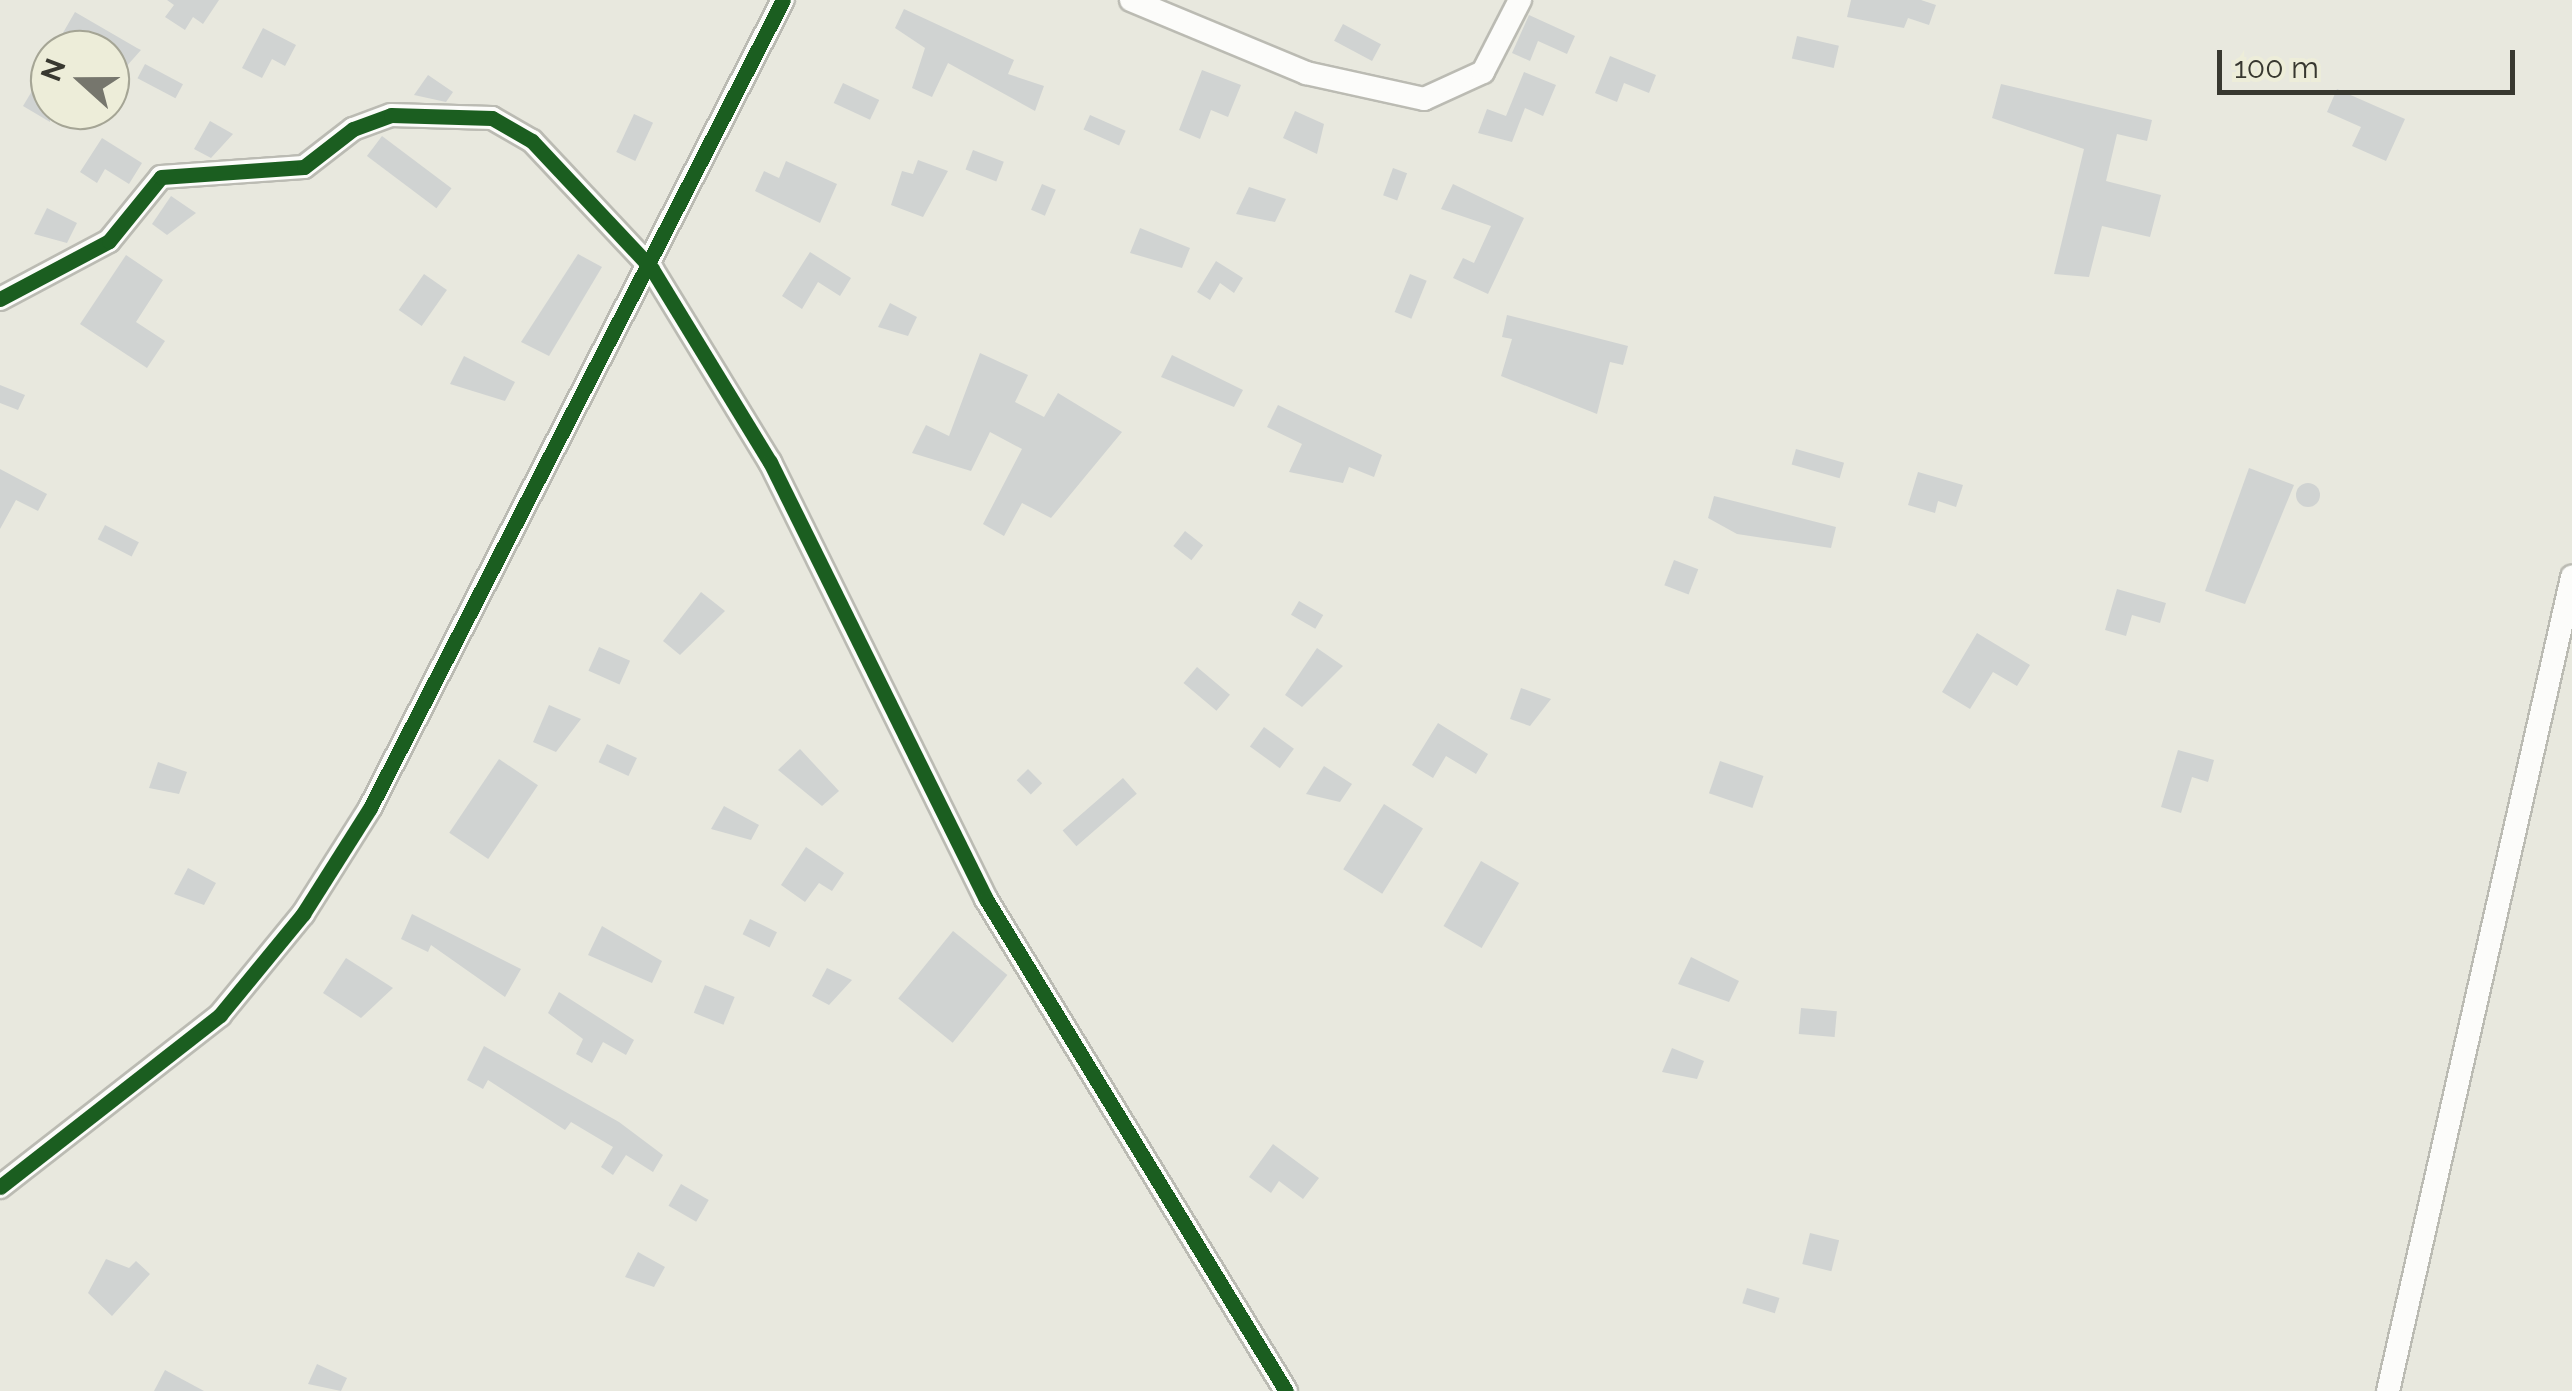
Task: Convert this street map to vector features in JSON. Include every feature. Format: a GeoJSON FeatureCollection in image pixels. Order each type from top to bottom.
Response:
{"type":"FeatureCollection","features":[{"type":"Feature","properties":{"kind":"street"},"geometry":{"type":"LineString","coordinates":[[0,1187],[220,1015],[303,914],[370,808],[652,269],[783,0]]}},
{"type":"Feature","properties":{"kind":"street"},"geometry":{"type":"LineString","coordinates":[[1130,0],[1306,73],[1424,98],[1482,72],[1520,0]]}},
{"type":"Feature","properties":{"kind":"street"},"geometry":{"type":"LineString","coordinates":[[0,299],[109,241],[162,177],[304,167],[353,129],[391,115],[492,118],[532,141],[652,269],[770,462],[986,900],[1286,1391]]}},
{"type":"Feature","properties":{"kind":"street"},"geometry":{"type":"LineString","coordinates":[[2388,1391],[2572,576]]}},
{"type":"Feature","properties":{"kind":"building"},"geometry":{"type":"Polygon","coordinates":[[[167,0],[219,0],[203,24],[193,17],[185,30],[165,17],[174,5],[167,0]]]}},
{"type":"Feature","properties":{"kind":"building"},"geometry":{"type":"Polygon","coordinates":[[[1851,0],[1921,0],[1936,5],[1929,25],[1908,18],[1904,28],[1847,17],[1851,0]]]}},
{"type":"Feature","properties":{"kind":"building"},"geometry":{"type":"Polygon","coordinates":[[[904,9],[1014,60],[1008,74],[1044,86],[1035,111],[948,63],[932,97],[912,88],[925,48],[895,28],[904,9]]]}},
{"type":"Feature","properties":{"kind":"building"},"geometry":{"type":"Polygon","coordinates":[[[75,12],[106,30],[65,30],[75,12]]]}},
{"type":"Feature","properties":{"kind":"building"},"geometry":{"type":"Polygon","coordinates":[[[1529,15],[1575,36],[1567,54],[1538,41],[1530,61],[1512,53],[1529,15]]]}},
{"type":"Feature","properties":{"kind":"building"},"geometry":{"type":"Polygon","coordinates":[[[1343,24],[1381,44],[1372,61],[1334,41],[1343,24]]]}},
{"type":"Feature","properties":{"kind":"building"},"geometry":{"type":"Polygon","coordinates":[[[263,28],[296,45],[285,66],[272,59],[262,78],[242,68],[263,28]]]}},
{"type":"Feature","properties":{"kind":"building"},"geometry":{"type":"Polygon","coordinates":[[[1797,36],[1839,46],[1834,68],[1792,58],[1797,36]]]}},
{"type":"Feature","properties":{"kind":"building"},"geometry":{"type":"Polygon","coordinates":[[[130,44],[141,50],[130,62],[130,44]]]}},
{"type":"Feature","properties":{"kind":"building"},"geometry":{"type":"Polygon","coordinates":[[[1610,56],[1656,75],[1649,93],[1624,83],[1617,102],[1595,93],[1610,56]]]}},
{"type":"Feature","properties":{"kind":"building"},"geometry":{"type":"Polygon","coordinates":[[[145,64],[183,84],[175,98],[137,78],[145,64]]]}},
{"type":"Feature","properties":{"kind":"building"},"geometry":{"type":"Polygon","coordinates":[[[1202,70],[1241,85],[1228,117],[1211,110],[1200,139],[1179,130],[1202,70]]]}},
{"type":"Feature","properties":{"kind":"building"},"geometry":{"type":"Polygon","coordinates":[[[1524,72],[1556,85],[1543,116],[1525,108],[1512,142],[1478,133],[1487,109],[1506,116],[1524,72]]]}},
{"type":"Feature","properties":{"kind":"building"},"geometry":{"type":"Polygon","coordinates":[[[428,75],[453,92],[446,102],[414,95],[428,75]]]}},
{"type":"Feature","properties":{"kind":"building"},"geometry":{"type":"Polygon","coordinates":[[[843,83],[879,100],[870,120],[834,103],[843,83]]]}},
{"type":"Feature","properties":{"kind":"building"},"geometry":{"type":"Polygon","coordinates":[[[2001,84],[2152,120],[2147,141],[2117,134],[2106,181],[2161,195],[2150,237],[2102,226],[2089,277],[2054,274],[2084,149],[1992,118],[2001,84]]]}},
{"type":"Feature","properties":{"kind":"building"},"geometry":{"type":"Polygon","coordinates":[[[2337,89],[2405,119],[2386,161],[2352,146],[2361,127],[2327,112],[2337,89]]]}},
{"type":"Feature","properties":{"kind":"building"},"geometry":{"type":"Polygon","coordinates":[[[1295,111],[1324,124],[1317,154],[1283,138],[1295,111]]]}},
{"type":"Feature","properties":{"kind":"building"},"geometry":{"type":"Polygon","coordinates":[[[634,114],[653,123],[635,161],[616,152],[634,114]]]}},
{"type":"Feature","properties":{"kind":"building"},"geometry":{"type":"Polygon","coordinates":[[[1090,115],[1126,131],[1119,145],[1083,130],[1090,115]]]}},
{"type":"Feature","properties":{"kind":"building"},"geometry":{"type":"Polygon","coordinates":[[[210,121],[233,134],[211,158],[194,149],[210,121]]]}},
{"type":"Feature","properties":{"kind":"building"},"geometry":{"type":"Polygon","coordinates":[[[382,136],[451,188],[436,208],[367,156],[382,136]]]}},
{"type":"Feature","properties":{"kind":"building"},"geometry":{"type":"Polygon","coordinates":[[[102,138],[142,163],[129,184],[105,169],[97,183],[80,172],[102,138]]]}},
{"type":"Feature","properties":{"kind":"building"},"geometry":{"type":"Polygon","coordinates":[[[973,150],[1004,162],[996,181],[965,170],[973,150]]]}},
{"type":"Feature","properties":{"kind":"building"},"geometry":{"type":"Polygon","coordinates":[[[918,160],[948,171],[923,217],[891,205],[902,171],[913,174],[918,160]]]}},
{"type":"Feature","properties":{"kind":"building"},"geometry":{"type":"Polygon","coordinates":[[[786,161],[837,184],[820,223],[755,191],[764,171],[779,178],[786,161]]]}},
{"type":"Feature","properties":{"kind":"building"},"geometry":{"type":"Polygon","coordinates":[[[1393,168],[1407,173],[1397,200],[1383,195],[1393,168]]]}},
{"type":"Feature","properties":{"kind":"building"},"geometry":{"type":"Polygon","coordinates":[[[1042,184],[1056,190],[1045,216],[1031,210],[1042,184]]]}},
{"type":"Feature","properties":{"kind":"building"},"geometry":{"type":"Polygon","coordinates":[[[1453,184],[1524,218],[1488,294],[1453,278],[1463,258],[1474,263],[1491,226],[1441,209],[1453,184]]]}},
{"type":"Feature","properties":{"kind":"building"},"geometry":{"type":"Polygon","coordinates":[[[1249,187],[1286,199],[1275,222],[1236,214],[1249,187]]]}},
{"type":"Feature","properties":{"kind":"building"},"geometry":{"type":"Polygon","coordinates":[[[171,196],[196,213],[167,235],[152,224],[171,196]]]}},
{"type":"Feature","properties":{"kind":"building"},"geometry":{"type":"Polygon","coordinates":[[[47,208],[77,223],[67,243],[34,234],[47,208]]]}},
{"type":"Feature","properties":{"kind":"building"},"geometry":{"type":"Polygon","coordinates":[[[1140,228],[1190,248],[1182,268],[1130,253],[1140,228]]]}},
{"type":"Feature","properties":{"kind":"building"},"geometry":{"type":"Polygon","coordinates":[[[810,252],[851,278],[840,296],[818,282],[802,309],[782,296],[810,252]]]}},
{"type":"Feature","properties":{"kind":"building"},"geometry":{"type":"Polygon","coordinates":[[[578,254],[602,267],[549,356],[521,342],[578,254]]]}},
{"type":"Feature","properties":{"kind":"building"},"geometry":{"type":"Polygon","coordinates":[[[126,255],[163,280],[136,322],[165,341],[147,368],[80,324],[126,255]]]}},
{"type":"Feature","properties":{"kind":"building"},"geometry":{"type":"Polygon","coordinates":[[[1216,261],[1243,278],[1234,293],[1220,283],[1210,300],[1197,292],[1216,261]]]}},
{"type":"Feature","properties":{"kind":"building"},"geometry":{"type":"Polygon","coordinates":[[[424,274],[447,290],[422,326],[399,310],[424,274]]]}},
{"type":"Feature","properties":{"kind":"building"},"geometry":{"type":"Polygon","coordinates":[[[1410,274],[1427,281],[1411,319],[1395,312],[1410,274]]]}},
{"type":"Feature","properties":{"kind":"building"},"geometry":{"type":"Polygon","coordinates":[[[890,303],[917,317],[908,336],[878,327],[890,303]]]}},
{"type":"Feature","properties":{"kind":"building"},"geometry":{"type":"Polygon","coordinates":[[[1507,315],[1628,346],[1623,365],[1610,362],[1597,414],[1501,376],[1512,339],[1502,337],[1507,315]]]}},
{"type":"Feature","properties":{"kind":"building"},"geometry":{"type":"Polygon","coordinates":[[[980,353],[1028,375],[1015,402],[1044,417],[1058,393],[1122,432],[1051,518],[1022,503],[1004,536],[983,524],[1022,449],[990,432],[971,471],[912,453],[926,425],[949,436],[980,353]]]}},
{"type":"Feature","properties":{"kind":"building"},"geometry":{"type":"Polygon","coordinates":[[[1172,355],[1243,390],[1234,407],[1161,377],[1172,355]]]}},
{"type":"Feature","properties":{"kind":"building"},"geometry":{"type":"Polygon","coordinates":[[[464,356],[515,382],[505,401],[450,384],[464,356]]]}},
{"type":"Feature","properties":{"kind":"building"},"geometry":{"type":"Polygon","coordinates":[[[0,385],[25,395],[18,410],[0,403],[0,385]]]}},
{"type":"Feature","properties":{"kind":"building"},"geometry":{"type":"Polygon","coordinates":[[[1278,405],[1382,455],[1374,477],[1349,467],[1343,483],[1289,472],[1302,444],[1267,427],[1278,405]]]}},
{"type":"Feature","properties":{"kind":"building"},"geometry":{"type":"Polygon","coordinates":[[[1796,449],[1844,463],[1840,478],[1792,464],[1796,449]]]}},
{"type":"Feature","properties":{"kind":"building"},"geometry":{"type":"Polygon","coordinates":[[[2249,468],[2294,485],[2245,604],[2205,591],[2249,468]]]}},
{"type":"Feature","properties":{"kind":"building"},"geometry":{"type":"Polygon","coordinates":[[[0,469],[47,494],[38,511],[16,500],[0,529],[0,469]]]}},
{"type":"Feature","properties":{"kind":"building"},"geometry":{"type":"Polygon","coordinates":[[[1918,472],[1963,485],[1956,507],[1938,501],[1935,513],[1908,505],[1918,472]]]}},
{"type":"Feature","properties":{"kind":"building"},"geometry":{"type":"Polygon","coordinates":[[[2308,483],[2317,486],[2317,504],[2308,507],[2299,504],[2296,495],[2299,486],[2308,483]]]}},
{"type":"Feature","properties":{"kind":"building"},"geometry":{"type":"Polygon","coordinates":[[[1714,496],[1836,527],[1831,548],[1737,534],[1708,518],[1714,496]]]}},
{"type":"Feature","properties":{"kind":"building"},"geometry":{"type":"Polygon","coordinates":[[[105,525],[139,542],[132,557],[98,539],[105,525]]]}},
{"type":"Feature","properties":{"kind":"building"},"geometry":{"type":"Polygon","coordinates":[[[1185,531],[1203,545],[1191,560],[1173,546],[1185,531]]]}},
{"type":"Feature","properties":{"kind":"building"},"geometry":{"type":"Polygon","coordinates":[[[1674,560],[1698,569],[1689,595],[1664,585],[1674,560]]]}},
{"type":"Feature","properties":{"kind":"building"},"geometry":{"type":"Polygon","coordinates":[[[2117,589],[2166,603],[2160,623],[2132,615],[2126,636],[2105,630],[2117,589]]]}},
{"type":"Feature","properties":{"kind":"building"},"geometry":{"type":"Polygon","coordinates":[[[701,592],[725,611],[680,655],[663,641],[701,592]]]}},
{"type":"Feature","properties":{"kind":"building"},"geometry":{"type":"Polygon","coordinates":[[[1299,601],[1323,615],[1315,629],[1291,615],[1299,601]]]}},
{"type":"Feature","properties":{"kind":"building"},"geometry":{"type":"Polygon","coordinates":[[[1977,633],[2030,665],[2017,686],[1993,672],[1970,709],[1942,692],[1977,633]]]}},
{"type":"Feature","properties":{"kind":"building"},"geometry":{"type":"Polygon","coordinates":[[[599,647],[630,661],[619,685],[588,671],[599,647]]]}},
{"type":"Feature","properties":{"kind":"building"},"geometry":{"type":"Polygon","coordinates":[[[1317,648],[1343,666],[1302,707],[1285,695],[1317,648]]]}},
{"type":"Feature","properties":{"kind":"building"},"geometry":{"type":"Polygon","coordinates":[[[1197,667],[1230,695],[1216,711],[1184,683],[1197,667]]]}},
{"type":"Feature","properties":{"kind":"building"},"geometry":{"type":"Polygon","coordinates":[[[1521,688],[1551,699],[1530,726],[1510,719],[1521,688]]]}},
{"type":"Feature","properties":{"kind":"building"},"geometry":{"type":"Polygon","coordinates":[[[549,705],[581,719],[556,752],[533,742],[549,705]]]}},
{"type":"Feature","properties":{"kind":"building"},"geometry":{"type":"Polygon","coordinates":[[[1438,723],[1488,754],[1476,774],[1446,756],[1433,778],[1412,765],[1438,723]]]}},
{"type":"Feature","properties":{"kind":"building"},"geometry":{"type":"Polygon","coordinates":[[[1264,727],[1294,749],[1280,768],[1250,746],[1264,727]]]}},
{"type":"Feature","properties":{"kind":"building"},"geometry":{"type":"Polygon","coordinates":[[[607,744],[637,758],[628,776],[599,762],[607,744]]]}},
{"type":"Feature","properties":{"kind":"building"},"geometry":{"type":"Polygon","coordinates":[[[800,749],[839,791],[822,806],[778,770],[800,749]]]}},
{"type":"Feature","properties":{"kind":"building"},"geometry":{"type":"Polygon","coordinates":[[[2178,750],[2214,760],[2208,782],[2192,777],[2181,813],[2161,807],[2178,750]]]}},
{"type":"Feature","properties":{"kind":"building"},"geometry":{"type":"Polygon","coordinates":[[[499,759],[538,785],[488,859],[449,833],[499,759]]]}},
{"type":"Feature","properties":{"kind":"building"},"geometry":{"type":"Polygon","coordinates":[[[1720,761],[1763,776],[1752,808],[1709,793],[1720,761]]]}},
{"type":"Feature","properties":{"kind":"building"},"geometry":{"type":"Polygon","coordinates":[[[158,762],[187,772],[179,794],[149,788],[158,762]]]}},
{"type":"Feature","properties":{"kind":"building"},"geometry":{"type":"Polygon","coordinates":[[[1324,766],[1352,784],[1340,802],[1306,794],[1324,766]]]}},
{"type":"Feature","properties":{"kind":"building"},"geometry":{"type":"Polygon","coordinates":[[[1028,769],[1042,783],[1031,794],[1017,780],[1028,769]]]}},
{"type":"Feature","properties":{"kind":"building"},"geometry":{"type":"Polygon","coordinates":[[[1123,778],[1137,794],[1076,846],[1063,830],[1123,778]]]}},
{"type":"Feature","properties":{"kind":"building"},"geometry":{"type":"Polygon","coordinates":[[[1384,804],[1423,828],[1382,894],[1343,869],[1384,804]]]}},
{"type":"Feature","properties":{"kind":"building"},"geometry":{"type":"Polygon","coordinates":[[[724,806],[759,825],[751,840],[711,829],[724,806]]]}},
{"type":"Feature","properties":{"kind":"building"},"geometry":{"type":"Polygon","coordinates":[[[806,847],[844,873],[832,891],[819,883],[805,902],[781,885],[806,847]]]}},
{"type":"Feature","properties":{"kind":"building"},"geometry":{"type":"Polygon","coordinates":[[[1481,861],[1519,883],[1482,948],[1444,926],[1481,861]]]}},
{"type":"Feature","properties":{"kind":"building"},"geometry":{"type":"Polygon","coordinates":[[[188,868],[216,883],[204,905],[174,894],[188,868]]]}},
{"type":"Feature","properties":{"kind":"building"},"geometry":{"type":"Polygon","coordinates":[[[412,914],[521,969],[505,997],[431,945],[428,952],[401,939],[412,914]]]}},
{"type":"Feature","properties":{"kind":"building"},"geometry":{"type":"Polygon","coordinates":[[[750,919],[777,932],[770,947],[743,934],[750,919]]]}},
{"type":"Feature","properties":{"kind":"building"},"geometry":{"type":"Polygon","coordinates":[[[602,926],[662,961],[652,983],[588,955],[602,926]]]}},
{"type":"Feature","properties":{"kind":"building"},"geometry":{"type":"Polygon","coordinates":[[[953,931],[1007,975],[953,1043],[898,999],[953,931]]]}},
{"type":"Feature","properties":{"kind":"building"},"geometry":{"type":"Polygon","coordinates":[[[1691,957],[1739,981],[1729,1002],[1678,984],[1691,957]]]}},
{"type":"Feature","properties":{"kind":"building"},"geometry":{"type":"Polygon","coordinates":[[[346,958],[393,988],[361,1018],[323,993],[346,958]]]}},
{"type":"Feature","properties":{"kind":"building"},"geometry":{"type":"Polygon","coordinates":[[[827,968],[852,980],[829,1005],[812,996],[827,968]]]}},
{"type":"Feature","properties":{"kind":"building"},"geometry":{"type":"Polygon","coordinates":[[[705,985],[735,997],[723,1025],[694,1013],[705,985]]]}},
{"type":"Feature","properties":{"kind":"building"},"geometry":{"type":"Polygon","coordinates":[[[559,992],[634,1040],[626,1055],[603,1042],[592,1063],[576,1054],[583,1039],[548,1013],[559,992]]]}},
{"type":"Feature","properties":{"kind":"building"},"geometry":{"type":"Polygon","coordinates":[[[1801,1008],[1837,1011],[1835,1037],[1799,1034],[1801,1008]]]}},
{"type":"Feature","properties":{"kind":"building"},"geometry":{"type":"Polygon","coordinates":[[[484,1046],[619,1122],[663,1155],[653,1172],[626,1155],[613,1175],[601,1167],[613,1147],[571,1122],[565,1130],[488,1080],[483,1089],[467,1080],[484,1046]]]}},
{"type":"Feature","properties":{"kind":"building"},"geometry":{"type":"Polygon","coordinates":[[[1672,1048],[1704,1061],[1697,1079],[1662,1072],[1672,1048]]]}},
{"type":"Feature","properties":{"kind":"building"},"geometry":{"type":"Polygon","coordinates":[[[1273,1144],[1319,1178],[1303,1199],[1279,1181],[1271,1193],[1249,1177],[1273,1144]]]}},
{"type":"Feature","properties":{"kind":"building"},"geometry":{"type":"Polygon","coordinates":[[[681,1184],[709,1200],[696,1222],[668,1206],[681,1184]]]}},
{"type":"Feature","properties":{"kind":"building"},"geometry":{"type":"Polygon","coordinates":[[[1810,1233],[1839,1240],[1831,1271],[1802,1264],[1810,1233]]]}},
{"type":"Feature","properties":{"kind":"building"},"geometry":{"type":"Polygon","coordinates":[[[638,1252],[665,1267],[654,1287],[625,1277],[638,1252]]]}},
{"type":"Feature","properties":{"kind":"building"},"geometry":{"type":"Polygon","coordinates":[[[106,1259],[129,1268],[136,1261],[150,1274],[112,1316],[88,1293],[106,1259]]]}},
{"type":"Feature","properties":{"kind":"building"},"geometry":{"type":"Polygon","coordinates":[[[1747,1288],[1780,1298],[1775,1313],[1742,1303],[1747,1288]]]}},
{"type":"Feature","properties":{"kind":"building"},"geometry":{"type":"Polygon","coordinates":[[[317,1364],[347,1378],[341,1391],[308,1384],[317,1364]]]}},
{"type":"Feature","properties":{"kind":"building"},"geometry":{"type":"Polygon","coordinates":[[[165,1370],[204,1391],[154,1391],[165,1370]]]}},
{"type":"Feature","properties":{"kind":"cycle path"},"geometry":{"type":"LineString","coordinates":[[0,1187],[220,1015],[303,914],[370,808],[783,0]]}},
{"type":"Feature","properties":{"kind":"cycle path"},"geometry":{"type":"LineString","coordinates":[[0,299],[109,241],[161,177],[304,167],[353,129],[391,115],[492,118],[532,141],[652,269],[770,462],[986,899],[1286,1391]]}}]}
